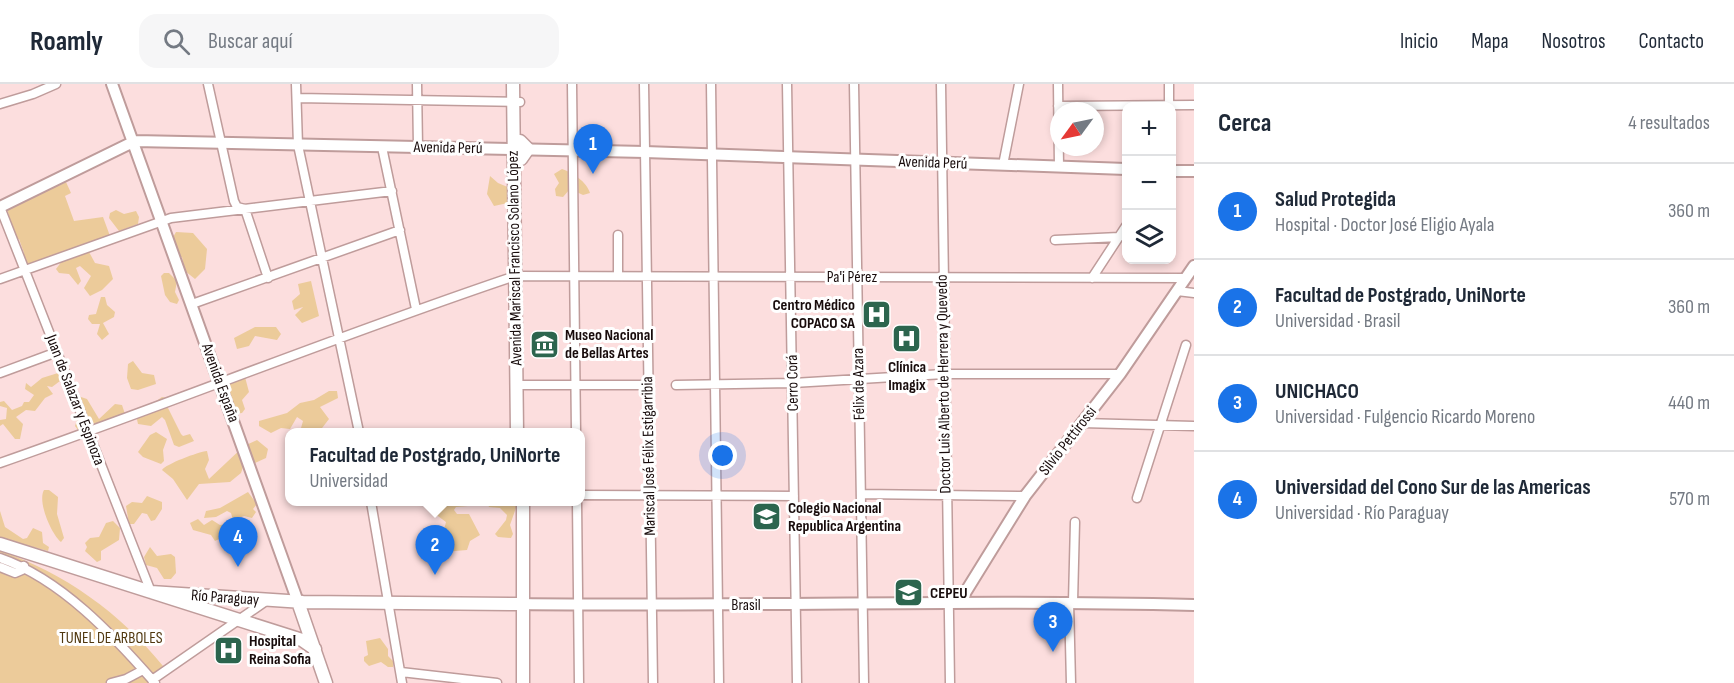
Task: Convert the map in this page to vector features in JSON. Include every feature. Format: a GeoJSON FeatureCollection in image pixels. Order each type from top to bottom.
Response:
{"type":"FeatureCollection","features":[{"type":"Feature","properties":{"kind":"highway"},"geometry":{"type":"LineString","coordinates":[[516,84],[517,150]]}},
{"type":"Feature","properties":{"kind":"highway","name":"Avenida Mariscal Francisco Solano López"},"geometry":{"type":"LineString","coordinates":[[517,150],[521,212],[518,276],[523,428]]}},
{"type":"Feature","properties":{"kind":"highway","name":"Avenida Mariscal Francisco Solano López"},"geometry":{"type":"LineString","coordinates":[[517,150],[517,428]]}},
{"type":"Feature","properties":{"kind":"highway"},"geometry":{"type":"LineString","coordinates":[[518,506],[522,604]]}},
{"type":"Feature","properties":{"kind":"highway"},"geometry":{"type":"LineString","coordinates":[[523,506],[523,683]]}},
{"type":"Feature","properties":{"kind":"highway"},"geometry":{"type":"LineString","coordinates":[[0,544],[302,640],[315,649]]}},
{"type":"Feature","properties":{"kind":"highway"},"geometry":{"type":"LineString","coordinates":[[24,566],[28,554]]}},
{"type":"Feature","properties":{"kind":"highway","name":"Río Paraguay"},"geometry":{"type":"LineString","coordinates":[[152,592],[298,602]]}},
{"type":"Feature","properties":{"kind":"highway","name":"Brasil"},"geometry":{"type":"LineString","coordinates":[[298,602],[522,604]]}},
{"type":"Feature","properties":{"kind":"highway","name":"Avenida España"},"geometry":{"type":"LineString","coordinates":[[298,602],[326,683]]}},
{"type":"Feature","properties":{"kind":"main road","name":"Avenida España"},"geometry":{"type":"LineString","coordinates":[[112,84],[135,142],[298,602]]}},
{"type":"Feature","properties":{"kind":"main road","name":"Avenida Perú"},"geometry":{"type":"LineString","coordinates":[[1,208],[135,142],[573,150],[1122,169]]}},
{"type":"Feature","properties":{"kind":"main road"},"geometry":{"type":"LineString","coordinates":[[1176,171],[1194,171]]}},
{"type":"Feature","properties":{"kind":"main road","name":"Silvio Pettirossi"},"geometry":{"type":"LineString","coordinates":[[955,601],[1025,496],[1120,374],[1194,266]]}},
{"type":"Feature","properties":{"kind":"main road","name":"Brasil"},"geometry":{"type":"LineString","coordinates":[[522,604],[796,605],[955,601],[1194,605]]}},
{"type":"Feature","properties":{"kind":"street"},"geometry":{"type":"LineString","coordinates":[[0,104],[56,84]]}},
{"type":"Feature","properties":{"kind":"street"},"geometry":{"type":"LineString","coordinates":[[208,84],[233,208]]}},
{"type":"Feature","properties":{"kind":"street"},"geometry":{"type":"LineString","coordinates":[[296,84],[298,145],[358,428]]}},
{"type":"Feature","properties":{"kind":"street"},"geometry":{"type":"LineString","coordinates":[[417,84],[418,147]]}},
{"type":"Feature","properties":{"kind":"street"},"geometry":{"type":"LineString","coordinates":[[572,84],[576,428]]}},
{"type":"Feature","properties":{"kind":"street","name":"Mariscal José Félix Estigarribia"},"geometry":{"type":"LineString","coordinates":[[644,84],[653,683]]}},
{"type":"Feature","properties":{"kind":"street"},"geometry":{"type":"LineString","coordinates":[[711,84],[720,683]]}},
{"type":"Feature","properties":{"kind":"street","name":"Cerro Corá"},"geometry":{"type":"LineString","coordinates":[[787,84],[797,683]]}},
{"type":"Feature","properties":{"kind":"street","name":"Félix de Azara"},"geometry":{"type":"LineString","coordinates":[[854,84],[864,683]]}},
{"type":"Feature","properties":{"kind":"street","name":"Doctor Luis Alberto de Herrera y Quevedo"},"geometry":{"type":"LineString","coordinates":[[941,84],[946,495],[955,601]]}},
{"type":"Feature","properties":{"kind":"street"},"geometry":{"type":"LineString","coordinates":[[1003,165],[1019,84]]}},
{"type":"Feature","properties":{"kind":"street"},"geometry":{"type":"LineString","coordinates":[[1058,84],[1058,102]]}},
{"type":"Feature","properties":{"kind":"street"},"geometry":{"type":"LineString","coordinates":[[1169,84],[1170,102]]}},
{"type":"Feature","properties":{"kind":"street"},"geometry":{"type":"LineString","coordinates":[[297,98],[516,102]]}},
{"type":"Feature","properties":{"kind":"street"},"geometry":{"type":"LineString","coordinates":[[1176,106],[1194,105]]}},
{"type":"Feature","properties":{"kind":"street"},"geometry":{"type":"LineString","coordinates":[[1104,106],[1122,106]]}},
{"type":"Feature","properties":{"kind":"street"},"geometry":{"type":"LineString","coordinates":[[382,147],[417,309]]}},
{"type":"Feature","properties":{"kind":"street"},"geometry":{"type":"LineString","coordinates":[[1059,156],[1059,167]]}},
{"type":"Feature","properties":{"kind":"street"},"geometry":{"type":"LineString","coordinates":[[0,279],[162,220],[233,208],[245,209],[392,191]]}},
{"type":"Feature","properties":{"kind":"street","name":"Juan de Salazar y Espinoza"},"geometry":{"type":"LineString","coordinates":[[1,208],[152,592]]}},
{"type":"Feature","properties":{"kind":"street"},"geometry":{"type":"LineString","coordinates":[[245,209],[268,278]]}},
{"type":"Feature","properties":{"kind":"street"},"geometry":{"type":"LineString","coordinates":[[192,304],[400,230]]}},
{"type":"Feature","properties":{"kind":"street"},"geometry":{"type":"LineString","coordinates":[[1092,278],[1122,232]]}},
{"type":"Feature","properties":{"kind":"street"},"geometry":{"type":"LineString","coordinates":[[618,235],[618,276]]}},
{"type":"Feature","properties":{"kind":"street"},"geometry":{"type":"LineString","coordinates":[[1055,240],[1119,237]]}},
{"type":"Feature","properties":{"kind":"street","name":"Pa'i Pérez"},"geometry":{"type":"LineString","coordinates":[[0,463],[340,340],[417,309],[518,276],[1186,278]]}},
{"type":"Feature","properties":{"kind":"street"},"geometry":{"type":"LineString","coordinates":[[1177,291],[1194,293]]}},
{"type":"Feature","properties":{"kind":"street"},"geometry":{"type":"LineString","coordinates":[[1137,498],[1186,345]]}},
{"type":"Feature","properties":{"kind":"street"},"geometry":{"type":"LineString","coordinates":[[0,372],[57,352]]}},
{"type":"Feature","properties":{"kind":"street"},"geometry":{"type":"LineString","coordinates":[[676,385],[792,383],[944,374],[1120,374]]}},
{"type":"Feature","properties":{"kind":"street"},"geometry":{"type":"LineString","coordinates":[[522,386],[648,385]]}},
{"type":"Feature","properties":{"kind":"street"},"geometry":{"type":"LineString","coordinates":[[1082,423],[1194,426]]}},
{"type":"Feature","properties":{"kind":"street"},"geometry":{"type":"LineString","coordinates":[[861,494],[1025,496]]}},
{"type":"Feature","properties":{"kind":"street"},"geometry":{"type":"LineString","coordinates":[[585,495],[794,496]]}},
{"type":"Feature","properties":{"kind":"street"},"geometry":{"type":"LineString","coordinates":[[373,506],[402,683]]}},
{"type":"Feature","properties":{"kind":"street"},"geometry":{"type":"LineString","coordinates":[[577,506],[579,683]]}},
{"type":"Feature","properties":{"kind":"street"},"geometry":{"type":"LineString","coordinates":[[1071,683],[1071,602],[1075,522]]}},
{"type":"Feature","properties":{"kind":"street"},"geometry":{"type":"LineString","coordinates":[[0,558],[24,566],[73,603],[120,645],[153,681],[266,601]]}},
{"type":"Feature","properties":{"kind":"street"},"geometry":{"type":"LineString","coordinates":[[0,567],[15,573],[22,570],[24,566]]}},
{"type":"Feature","properties":{"kind":"street","name":"Silvio Pettirossi"},"geometry":{"type":"LineString","coordinates":[[950,683],[949,622],[955,601]]}},
{"type":"Feature","properties":{"kind":"street"},"geometry":{"type":"LineString","coordinates":[[111,683],[126,679],[143,670]]}},
{"type":"Feature","properties":{"kind":"street"},"geometry":{"type":"LineString","coordinates":[[401,672],[497,683]]}},
{"type":"Feature","properties":{"kind":"green space"},"geometry":{"type":"Polygon","coordinates":[[[562,169],[579,178],[590,193],[583,195],[570,189],[563,197],[556,196],[555,189],[559,183],[554,174],[562,169]]]}},
{"type":"Feature","properties":{"kind":"green space"},"geometry":{"type":"Polygon","coordinates":[[[490,176],[498,183],[510,188],[512,202],[494,206],[487,194],[490,176]]]}},
{"type":"Feature","properties":{"kind":"green space"},"geometry":{"type":"Polygon","coordinates":[[[66,182],[71,193],[65,196],[74,221],[103,217],[110,236],[95,245],[85,244],[71,252],[37,261],[29,269],[21,255],[24,253],[19,239],[16,240],[7,209],[56,183],[58,186],[66,182]]]}},
{"type":"Feature","properties":{"kind":"green space"},"geometry":{"type":"Polygon","coordinates":[[[116,210],[124,214],[136,211],[139,217],[138,224],[119,231],[109,218],[110,213],[116,210]]]}},
{"type":"Feature","properties":{"kind":"green space"},"geometry":{"type":"Polygon","coordinates":[[[176,232],[193,233],[207,249],[205,269],[195,279],[185,271],[182,257],[177,257],[172,239],[176,232]]]}},
{"type":"Feature","properties":{"kind":"green space"},"geometry":{"type":"Polygon","coordinates":[[[89,252],[95,263],[109,266],[113,279],[102,290],[90,296],[84,288],[91,276],[80,266],[76,268],[81,281],[78,285],[69,274],[59,273],[56,269],[62,261],[89,252]]]}},
{"type":"Feature","properties":{"kind":"green space"},"geometry":{"type":"Polygon","coordinates":[[[169,273],[177,281],[175,292],[179,300],[177,304],[170,302],[165,295],[161,276],[169,273]]]}},
{"type":"Feature","properties":{"kind":"green space"},"geometry":{"type":"Polygon","coordinates":[[[311,281],[319,316],[302,323],[295,315],[303,307],[294,310],[292,301],[300,294],[298,284],[311,281]]]}},
{"type":"Feature","properties":{"kind":"green space"},"geometry":{"type":"Polygon","coordinates":[[[101,297],[105,297],[107,305],[115,312],[114,317],[103,323],[109,334],[102,340],[97,334],[100,324],[92,324],[88,319],[89,315],[96,314],[101,297]]]}},
{"type":"Feature","properties":{"kind":"green space"},"geometry":{"type":"Polygon","coordinates":[[[255,327],[276,327],[281,334],[277,340],[255,336],[249,346],[237,349],[234,338],[255,327]]]}},
{"type":"Feature","properties":{"kind":"green space"},"geometry":{"type":"Polygon","coordinates":[[[133,361],[142,373],[154,375],[156,384],[138,390],[131,389],[127,378],[128,364],[133,361]]]}},
{"type":"Feature","properties":{"kind":"green space"},"geometry":{"type":"Polygon","coordinates":[[[58,373],[60,381],[52,387],[47,386],[53,394],[45,398],[35,411],[26,410],[16,417],[23,424],[20,439],[15,439],[3,424],[0,426],[0,420],[6,419],[7,408],[0,406],[0,402],[4,401],[12,410],[22,406],[34,395],[25,389],[26,383],[31,387],[42,378],[58,373]]]}},
{"type":"Feature","properties":{"kind":"green space"},"geometry":{"type":"Polygon","coordinates":[[[245,377],[249,392],[242,400],[245,409],[242,413],[235,414],[227,389],[228,384],[245,377]]]}},
{"type":"Feature","properties":{"kind":"green space"},"geometry":{"type":"Polygon","coordinates":[[[329,391],[337,391],[338,398],[320,407],[329,419],[322,428],[301,428],[303,421],[297,417],[291,428],[281,428],[271,433],[259,426],[259,421],[287,413],[300,403],[314,400],[329,391]]]}},
{"type":"Feature","properties":{"kind":"green space"},"geometry":{"type":"Polygon","coordinates":[[[78,396],[87,399],[99,419],[115,404],[122,405],[125,414],[106,430],[78,430],[75,426],[78,417],[71,402],[78,396]]]}},
{"type":"Feature","properties":{"kind":"green space"},"geometry":{"type":"Polygon","coordinates":[[[162,397],[167,398],[168,408],[181,434],[183,436],[190,434],[194,441],[179,447],[174,445],[162,417],[151,426],[138,424],[136,415],[162,397]]]}},
{"type":"Feature","properties":{"kind":"green space"},"geometry":{"type":"Polygon","coordinates":[[[156,432],[167,439],[163,450],[164,461],[161,464],[143,457],[138,452],[150,435],[156,432]]]}},
{"type":"Feature","properties":{"kind":"green space"},"geometry":{"type":"Polygon","coordinates":[[[257,440],[268,449],[266,458],[255,463],[245,461],[241,473],[230,482],[199,484],[187,500],[173,479],[162,470],[183,459],[207,451],[209,460],[205,469],[209,479],[244,446],[257,440]]]}},
{"type":"Feature","properties":{"kind":"green space"},"geometry":{"type":"Polygon","coordinates":[[[44,490],[49,490],[58,497],[57,514],[64,538],[61,542],[46,518],[42,502],[44,490]]]}},
{"type":"Feature","properties":{"kind":"green space"},"geometry":{"type":"Polygon","coordinates":[[[248,492],[257,504],[253,509],[256,512],[252,518],[244,516],[233,520],[231,513],[227,511],[216,517],[204,518],[206,511],[220,508],[248,492]]]}},
{"type":"Feature","properties":{"kind":"green space"},"geometry":{"type":"Polygon","coordinates":[[[147,496],[162,502],[162,509],[155,520],[151,521],[147,514],[142,513],[134,524],[129,524],[126,506],[132,502],[142,503],[147,496]]]}},
{"type":"Feature","properties":{"kind":"green space"},"geometry":{"type":"Polygon","coordinates":[[[426,506],[468,506],[456,507],[454,510],[457,514],[469,514],[480,535],[470,541],[467,550],[444,552],[440,545],[446,522],[426,506]]]}},
{"type":"Feature","properties":{"kind":"green space"},"geometry":{"type":"Polygon","coordinates":[[[517,506],[510,525],[513,534],[511,538],[498,537],[495,534],[506,520],[507,515],[500,508],[489,507],[517,506]]]}},
{"type":"Feature","properties":{"kind":"green space"},"geometry":{"type":"Polygon","coordinates":[[[0,511],[5,527],[23,539],[27,538],[33,528],[42,532],[43,543],[49,547],[48,551],[0,538],[0,511]]]}},
{"type":"Feature","properties":{"kind":"green space"},"geometry":{"type":"Polygon","coordinates":[[[198,519],[204,525],[212,520],[220,525],[227,524],[232,541],[228,542],[221,538],[215,541],[211,535],[193,530],[190,523],[198,519]]]}},
{"type":"Feature","properties":{"kind":"green space"},"geometry":{"type":"Polygon","coordinates":[[[113,521],[120,528],[119,540],[101,551],[101,560],[97,562],[85,551],[87,547],[85,543],[90,538],[99,537],[106,523],[113,521]]]}},
{"type":"Feature","properties":{"kind":"green space"},"geometry":{"type":"Polygon","coordinates":[[[150,547],[157,556],[171,554],[175,557],[176,573],[171,579],[164,579],[157,568],[146,565],[144,557],[150,547]]]}},
{"type":"Feature","properties":{"kind":"green space","name":"TUNEL DE ARBOLES"},"geometry":{"type":"Polygon","coordinates":[[[0,551],[24,560],[69,583],[110,612],[163,666],[153,683],[0,683],[0,551]]]}},
{"type":"Feature","properties":{"kind":"green space"},"geometry":{"type":"Polygon","coordinates":[[[380,638],[388,649],[388,656],[394,662],[393,667],[388,667],[381,662],[369,666],[364,661],[364,657],[368,655],[366,641],[380,638]]]}},
{"type":"Feature","properties":{"kind":"place","name":"Salud Protegida"},"geometry":{"type":"Point","coordinates":[593,174]}},
{"type":"Feature","properties":{"kind":"place","name":"Centro Médico COPACO SA"},"geometry":{"type":"Point","coordinates":[876,314]}},
{"type":"Feature","properties":{"kind":"place","name":"Clínica Imagix"},"geometry":{"type":"Point","coordinates":[907,339]}},
{"type":"Feature","properties":{"kind":"place","name":"Museo Nacional de Bellas Artes"},"geometry":{"type":"Point","coordinates":[544,344]}},
{"type":"Feature","properties":{"kind":"place","name":"Colegio Nacional Republica Argentina"},"geometry":{"type":"Point","coordinates":[767,517]}},
{"type":"Feature","properties":{"kind":"place","name":"Universidad del Cono Sur de las Americas"},"geometry":{"type":"Point","coordinates":[238,567]}},
{"type":"Feature","properties":{"kind":"place","name":"Facultad de Postgrado, UniNorte"},"geometry":{"type":"Point","coordinates":[435,575]}},
{"type":"Feature","properties":{"kind":"place","name":"CEPEU"},"geometry":{"type":"Point","coordinates":[909,593]}},
{"type":"Feature","properties":{"kind":"place","name":"Hospital Reina Sofia"},"geometry":{"type":"Point","coordinates":[228,650]}},
{"type":"Feature","properties":{"kind":"place","name":"UNICHACO"},"geometry":{"type":"Point","coordinates":[1053,652]}}]}
